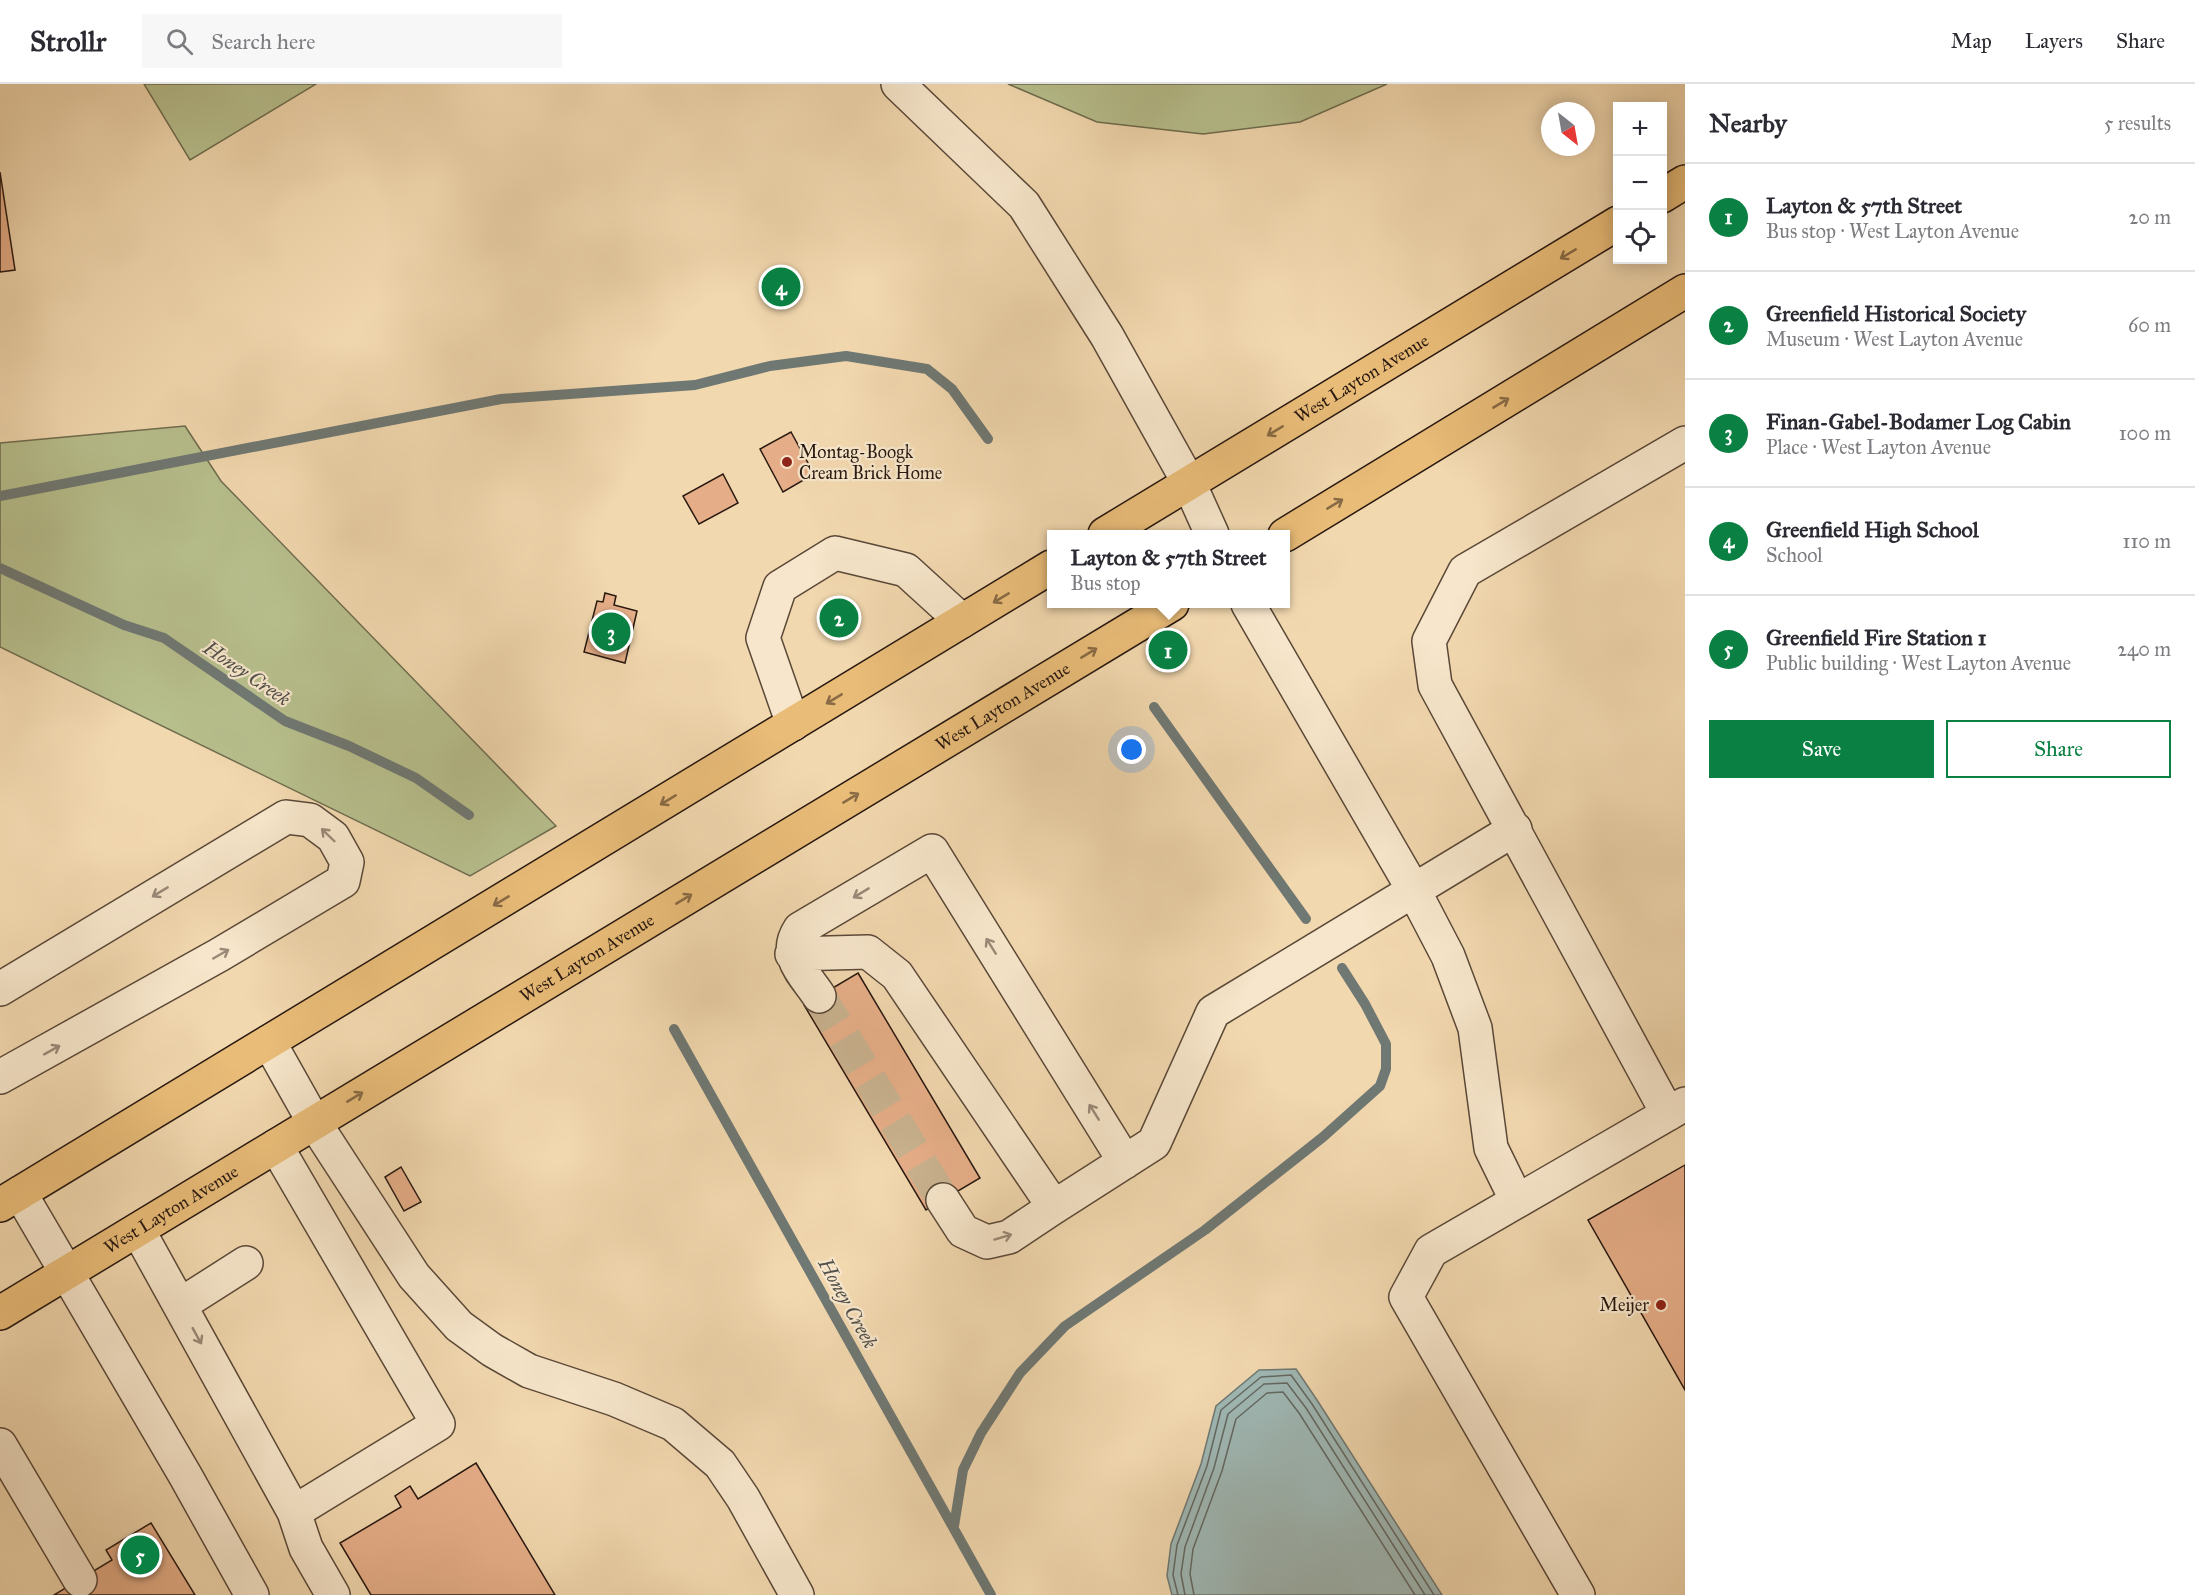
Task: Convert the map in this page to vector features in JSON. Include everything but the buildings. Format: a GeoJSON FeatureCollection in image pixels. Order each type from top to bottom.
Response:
{"type":"FeatureCollection","features":[{"type":"Feature","properties":{"kind":"main road"},"geometry":{"type":"LineString","coordinates":[[1667,193],[1685,182]]}},
{"type":"Feature","properties":{"kind":"main road","name":"West Layton Avenue"},"geometry":{"type":"LineString","coordinates":[[1112,530],[1613,225]]}},
{"type":"Feature","properties":{"kind":"main road"},"geometry":{"type":"LineString","coordinates":[[1290,532],[1685,291]]}},
{"type":"Feature","properties":{"kind":"main road"},"geometry":{"type":"LineString","coordinates":[[10,1199],[1047,569]]}},
{"type":"Feature","properties":{"kind":"main road","name":"West Layton Avenue"},"geometry":{"type":"LineString","coordinates":[[0,1313],[1164,608]]}},
{"type":"Feature","properties":{"kind":"lane"},"geometry":{"type":"LineString","coordinates":[[898,84],[1024,205],[1107,336],[1189,483],[1210,530]]}},
{"type":"Feature","properties":{"kind":"lane"},"geometry":{"type":"LineString","coordinates":[[1578,1595],[1406,1297],[1431,1251],[1676,1109],[1435,686],[1429,641],[1465,571],[1685,444]]}},
{"type":"Feature","properties":{"kind":"lane"},"geometry":{"type":"LineString","coordinates":[[793,724],[763,638],[780,587],[835,553],[906,570],[962,621]]}},
{"type":"Feature","properties":{"kind":"lane"},"geometry":{"type":"LineString","coordinates":[[1251,608],[1413,889],[1448,956],[1475,1028],[1491,1148],[1517,1201]]}},
{"type":"Feature","properties":{"kind":"lane"},"geometry":{"type":"LineString","coordinates":[[0,989],[286,817],[310,820],[325,831],[333,837],[347,862],[343,881],[219,955],[0,1077]]}},
{"type":"Feature","properties":{"kind":"lane"},"geometry":{"type":"LineString","coordinates":[[943,1200],[963,1230],[987,1242],[1008,1237],[1125,1162],[1154,1143],[1213,1012],[1515,829]]}},
{"type":"Feature","properties":{"kind":"lane"},"geometry":{"type":"LineString","coordinates":[[819,996],[792,954],[792,941],[800,929],[932,851],[1125,1162]]}},
{"type":"Feature","properties":{"kind":"lane"},"geometry":{"type":"LineString","coordinates":[[792,954],[868,952],[897,975],[1054,1207]]}},
{"type":"Feature","properties":{"kind":"lane"},"geometry":{"type":"LineString","coordinates":[[269,1042],[314,1122],[414,1276],[459,1326],[492,1350],[529,1371],[614,1399],[673,1424],[720,1464],[743,1498],[797,1595]]}},
{"type":"Feature","properties":{"kind":"lane"},"geometry":{"type":"LineString","coordinates":[[276,1146],[438,1424],[294,1512]]}},
{"type":"Feature","properties":{"kind":"lane"},"geometry":{"type":"LineString","coordinates":[[10,1199],[67,1272],[252,1595]]}},
{"type":"Feature","properties":{"kind":"lane"},"geometry":{"type":"LineString","coordinates":[[138,1230],[294,1512],[306,1548],[333,1595]]}},
{"type":"Feature","properties":{"kind":"lane"},"geometry":{"type":"LineString","coordinates":[[180,1305],[246,1263]]}},
{"type":"Feature","properties":{"kind":"lane"},"geometry":{"type":"LineString","coordinates":[[0,1444],[80,1580]]}},
{"type":"Feature","properties":{"kind":"green space"},"geometry":{"type":"Polygon","coordinates":[[[144,84],[316,84],[190,160],[144,84]]]}},
{"type":"Feature","properties":{"kind":"green space"},"geometry":{"type":"Polygon","coordinates":[[[1008,84],[1387,84],[1300,122],[1203,134],[1097,122],[1008,84]]]}},
{"type":"Feature","properties":{"kind":"green space"},"geometry":{"type":"Polygon","coordinates":[[[185,426],[221,481],[556,826],[470,876],[0,647],[0,443],[185,426]]]}},
{"type":"Feature","properties":{"kind":"water"},"geometry":{"type":"Polygon","coordinates":[[[1296,1369],[1442,1595],[1172,1595],[1167,1576],[1171,1544],[1201,1464],[1216,1406],[1259,1370],[1296,1369]]]}},
{"type":"Feature","properties":{"kind":"waterway"},"geometry":{"type":"LineString","coordinates":[[0,496],[501,399],[695,385],[770,366],[846,356],[927,369],[952,389],[988,439]]}},
{"type":"Feature","properties":{"kind":"waterway","name":"Honey Creek"},"geometry":{"type":"LineString","coordinates":[[0,568],[124,625],[164,638],[285,721],[349,746],[416,778],[469,815]]}},
{"type":"Feature","properties":{"kind":"waterway"},"geometry":{"type":"LineString","coordinates":[[1154,707],[1306,919]]}},
{"type":"Feature","properties":{"kind":"waterway"},"geometry":{"type":"LineString","coordinates":[[954,1526],[963,1470],[981,1433],[1020,1373],[1065,1326],[1205,1230],[1323,1137],[1380,1086],[1386,1069],[1386,1044],[1365,1004],[1342,968]]}},
{"type":"Feature","properties":{"kind":"waterway","name":"Honey Creek"},"geometry":{"type":"LineString","coordinates":[[674,1029],[991,1595]]}},
{"type":"Feature","properties":{"kind":"tunnel"},"geometry":{"type":"LineString","coordinates":[[819,996],[943,1200]]}},
{"type":"Feature","properties":{"kind":"place","name":"Greenfield High School"},"geometry":{"type":"Point","coordinates":[781,287]}},
{"type":"Feature","properties":{"kind":"place","name":"Montag-Boogk Cream Brick Home"},"geometry":{"type":"Point","coordinates":[787,462]}},
{"type":"Feature","properties":{"kind":"place","name":"Greenfield Historical Society"},"geometry":{"type":"Point","coordinates":[839,618]}},
{"type":"Feature","properties":{"kind":"place","name":"Finan-Gabel-Bodamer Log Cabin"},"geometry":{"type":"Point","coordinates":[611,632]}},
{"type":"Feature","properties":{"kind":"place","name":"Layton & 57th Street"},"geometry":{"type":"Point","coordinates":[1168,650]}},
{"type":"Feature","properties":{"kind":"place","name":"Meijer"},"geometry":{"type":"Point","coordinates":[1661,1305]}},
{"type":"Feature","properties":{"kind":"place","name":"Greenfield Fire Station 1"},"geometry":{"type":"Point","coordinates":[140,1555]}}]}
